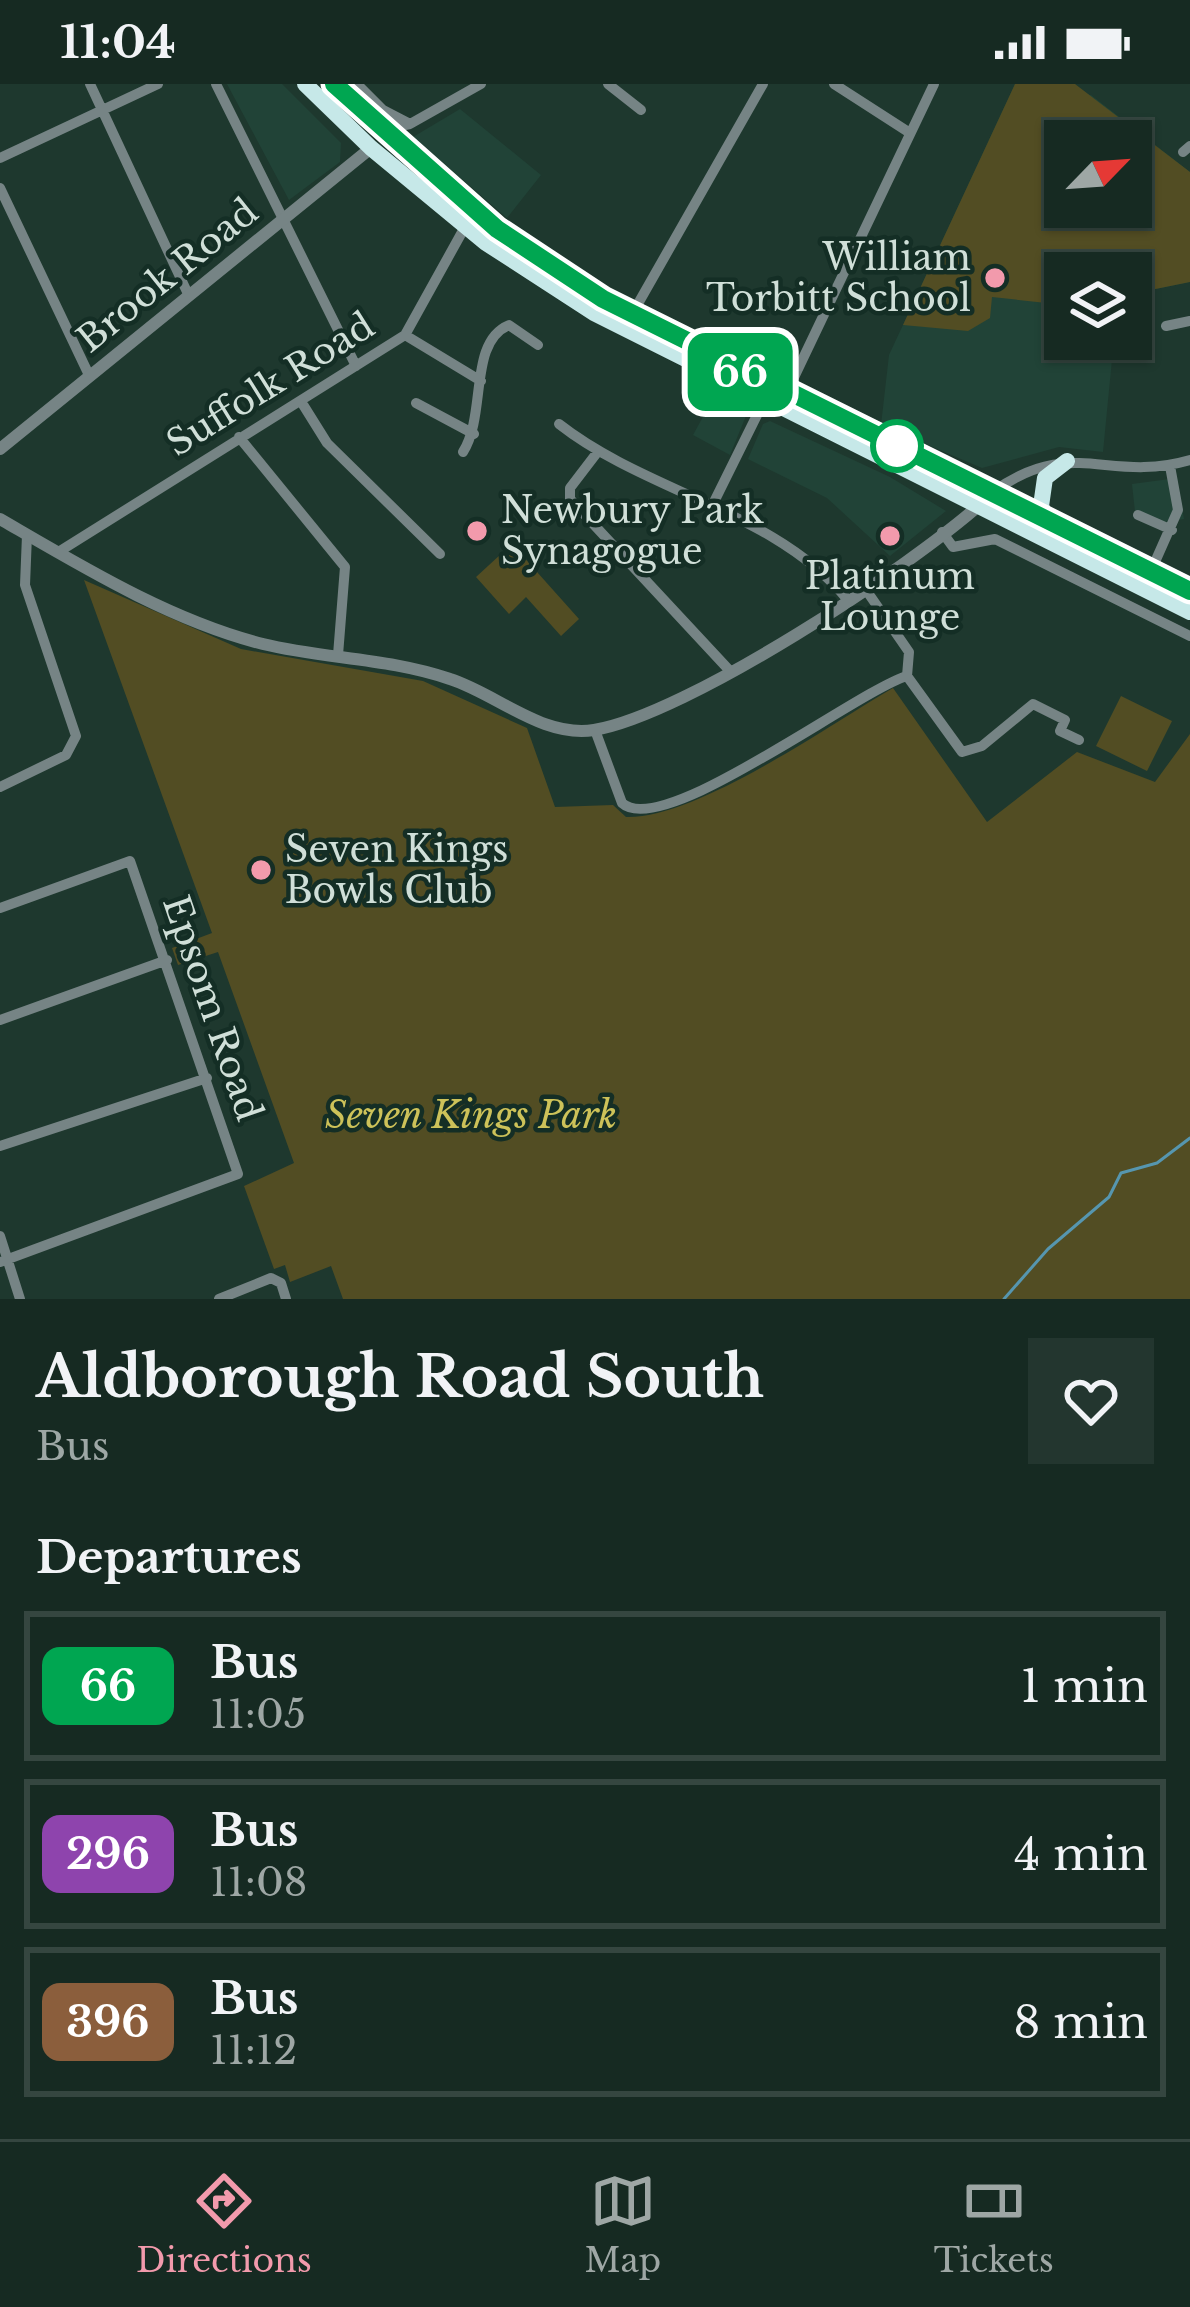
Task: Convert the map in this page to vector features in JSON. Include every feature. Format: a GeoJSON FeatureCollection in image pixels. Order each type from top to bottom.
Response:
{"type":"FeatureCollection","features":[{"type":"Feature","properties":{"kind":"highway"},"geometry":{"type":"LineString","coordinates":[[304,84],[371,148],[466,225],[594,313],[1190,612]]}},
{"type":"Feature","properties":{"kind":"highway"},"geometry":{"type":"LineString","coordinates":[[334,84],[497,229],[631,316],[1190,591]]}},
{"type":"Feature","properties":{"kind":"highway"},"geometry":{"type":"LineString","coordinates":[[1047,519],[1041,506],[1045,478],[1066,461]]}},
{"type":"Feature","properties":{"kind":"street"},"geometry":{"type":"LineString","coordinates":[[90,84],[188,294]]}},
{"type":"Feature","properties":{"kind":"street"},"geometry":{"type":"LineString","coordinates":[[0,158],[158,84]]}},
{"type":"Feature","properties":{"kind":"street"},"geometry":{"type":"LineString","coordinates":[[216,84],[356,366]]}},
{"type":"Feature","properties":{"kind":"street"},"geometry":{"type":"LineString","coordinates":[[357,84],[382,110],[410,124]]}},
{"type":"Feature","properties":{"kind":"street"},"geometry":{"type":"LineString","coordinates":[[382,130],[410,124],[482,84]]}},
{"type":"Feature","properties":{"kind":"street"},"geometry":{"type":"LineString","coordinates":[[608,84],[640,110]]}},
{"type":"Feature","properties":{"kind":"street"},"geometry":{"type":"LineString","coordinates":[[631,316],[763,84]]}},
{"type":"Feature","properties":{"kind":"street"},"geometry":{"type":"LineString","coordinates":[[835,84],[910,133]]}},
{"type":"Feature","properties":{"kind":"street"},"geometry":{"type":"LineString","coordinates":[[786,395],[934,84]]}},
{"type":"Feature","properties":{"kind":"street"},"geometry":{"type":"LineString","coordinates":[[404,151],[410,124]]}},
{"type":"Feature","properties":{"kind":"street","name":"Brook Road"},"geometry":{"type":"LineString","coordinates":[[0,448],[371,148]]}},
{"type":"Feature","properties":{"kind":"street"},"geometry":{"type":"LineString","coordinates":[[0,188],[89,375]]}},
{"type":"Feature","properties":{"kind":"street","name":"Suffolk Road"},"geometry":{"type":"LineString","coordinates":[[60,551],[405,335],[466,225]]}},
{"type":"Feature","properties":{"kind":"street"},"geometry":{"type":"LineString","coordinates":[[1166,326],[1190,321]]}},
{"type":"Feature","properties":{"kind":"street"},"geometry":{"type":"LineString","coordinates":[[463,452],[474,434],[480,363],[499,329],[509,325],[538,345]]}},
{"type":"Feature","properties":{"kind":"street"},"geometry":{"type":"LineString","coordinates":[[405,335],[481,381]]}},
{"type":"Feature","properties":{"kind":"street"},"geometry":{"type":"LineString","coordinates":[[710,508],[765,399]]}},
{"type":"Feature","properties":{"kind":"street"},"geometry":{"type":"LineString","coordinates":[[302,403],[327,443],[440,554]]}},
{"type":"Feature","properties":{"kind":"street"},"geometry":{"type":"LineString","coordinates":[[416,403],[474,434]]}},
{"type":"Feature","properties":{"kind":"street"},"geometry":{"type":"LineString","coordinates":[[559,424],[596,454],[800,554],[847,599]]}},
{"type":"Feature","properties":{"kind":"street"},"geometry":{"type":"LineString","coordinates":[[239,437],[345,568],[338,655]]}},
{"type":"Feature","properties":{"kind":"street"},"geometry":{"type":"LineString","coordinates":[[596,454],[570,488],[570,499],[730,671]]}},
{"type":"Feature","properties":{"kind":"street"},"geometry":{"type":"LineString","coordinates":[[0,519],[120,585],[239,636],[416,668],[548,724],[595,730],[659,711],[730,671],[847,599],[1034,466],[1066,461],[1118,468],[1170,466],[1190,460]]}},
{"type":"Feature","properties":{"kind":"street"},"geometry":{"type":"LineString","coordinates":[[1150,571],[1178,510],[1170,466]]}},
{"type":"Feature","properties":{"kind":"street"},"geometry":{"type":"LineString","coordinates":[[1138,515],[1174,527],[1190,523]]}},
{"type":"Feature","properties":{"kind":"street"},"geometry":{"type":"LineString","coordinates":[[942,532],[953,548],[995,539],[1190,636]]}},
{"type":"Feature","properties":{"kind":"street"},"geometry":{"type":"LineString","coordinates":[[0,787],[65,755],[76,736],[25,585],[27,535]]}},
{"type":"Feature","properties":{"kind":"street"},"geometry":{"type":"LineString","coordinates":[[864,587],[910,652],[907,676],[962,752],[982,746],[1033,704],[1065,720],[1060,731],[1079,740]]}},
{"type":"Feature","properties":{"kind":"street"},"geometry":{"type":"LineString","coordinates":[[595,730],[622,803],[642,811],[699,793],[907,676]]}},
{"type":"Feature","properties":{"kind":"street","name":"Epsom Road"},"geometry":{"type":"LineString","coordinates":[[0,908],[130,861],[238,1174],[4,1261]]}},
{"type":"Feature","properties":{"kind":"street"},"geometry":{"type":"LineString","coordinates":[[0,1020],[167,960]]}},
{"type":"Feature","properties":{"kind":"street"},"geometry":{"type":"LineString","coordinates":[[0,1146],[207,1078]]}},
{"type":"Feature","properties":{"kind":"street"},"geometry":{"type":"LineString","coordinates":[[0,1236],[4,1261],[20,1299]]}},
{"type":"Feature","properties":{"kind":"street"},"geometry":{"type":"LineString","coordinates":[[219,1299],[277,1278],[286,1299]]}},
{"type":"Feature","properties":{"kind":"shaded area"},"geometry":{"type":"Polygon","coordinates":[[[227,84],[282,84],[341,143],[340,162],[289,200],[227,84]]]}},
{"type":"Feature","properties":{"kind":"shaded area","name":"William Torbitt School"},"geometry":{"type":"Polygon","coordinates":[[[1015,84],[1091,95],[1123,120],[1044,120],[1044,228],[1152,228],[1152,142],[1190,172],[1190,282],[1152,290],[1152,252],[1044,252],[1044,360],[1112,360],[1103,452],[1059,447],[982,468],[881,425],[889,355],[1015,84]]]}},
{"type":"Feature","properties":{"kind":"shaded area"},"geometry":{"type":"Polygon","coordinates":[[[460,109],[541,175],[507,218],[413,137],[460,109]]]}},
{"type":"Feature","properties":{"kind":"shaded area"},"geometry":{"type":"Polygon","coordinates":[[[716,393],[748,411],[730,455],[693,435],[716,393]]]}},
{"type":"Feature","properties":{"kind":"shaded area"},"geometry":{"type":"Polygon","coordinates":[[[770,421],[890,477],[946,511],[890,556],[827,498],[748,459],[763,424],[770,421]]]}},
{"type":"Feature","properties":{"kind":"shaded area"},"geometry":{"type":"Polygon","coordinates":[[[1177,478],[1184,519],[1164,522],[1135,512],[1132,484],[1177,478]]]}},
{"type":"Feature","properties":{"kind":"green space"},"geometry":{"type":"Polygon","coordinates":[[[1015,84],[1075,84],[1122,120],[1044,120],[1044,228],[1152,228],[1152,143],[1190,172],[1190,282],[1152,290],[1152,252],[1044,252],[1044,303],[992,297],[990,318],[968,331],[903,325],[1015,84]]]}},
{"type":"Feature","properties":{"kind":"green space"},"geometry":{"type":"Polygon","coordinates":[[[512,544],[579,619],[561,636],[526,597],[509,614],[476,577],[512,544]]]}},
{"type":"Feature","properties":{"kind":"green space","name":"Seven Kings Park"},"geometry":{"type":"Polygon","coordinates":[[[84,580],[241,649],[423,681],[527,728],[555,807],[613,805],[626,817],[655,814],[725,787],[893,688],[987,822],[1077,752],[1155,782],[1190,734],[1190,1299],[343,1299],[331,1266],[290,1282],[285,1265],[274,1269],[244,1186],[294,1163],[218,952],[178,965],[172,948],[212,933],[84,580]]]}},
{"type":"Feature","properties":{"kind":"green space"},"geometry":{"type":"Polygon","coordinates":[[[1121,696],[1172,721],[1147,771],[1096,746],[1121,696]]]}},
{"type":"Feature","properties":{"kind":"waterway"},"geometry":{"type":"LineString","coordinates":[[1004,1299],[1048,1249],[1109,1197],[1121,1173],[1157,1163],[1190,1138]]}},
{"type":"Feature","properties":{"kind":"bus line","name":"66"},"geometry":{"type":"LineString","coordinates":[[334,84],[497,229],[603,299],[786,395],[1190,591]]}},
{"type":"Feature","properties":{"kind":"place","name":"William Torbitt School"},"geometry":{"type":"Point","coordinates":[995,278]}},
{"type":"Feature","properties":{"kind":"place","name":"Newbury Park Synagogue"},"geometry":{"type":"Point","coordinates":[477,531]}},
{"type":"Feature","properties":{"kind":"place","name":"Platinum Lounge"},"geometry":{"type":"Point","coordinates":[890,536]}},
{"type":"Feature","properties":{"kind":"place","name":"Seven Kings Bowls Club"},"geometry":{"type":"Point","coordinates":[261,870]}}]}
